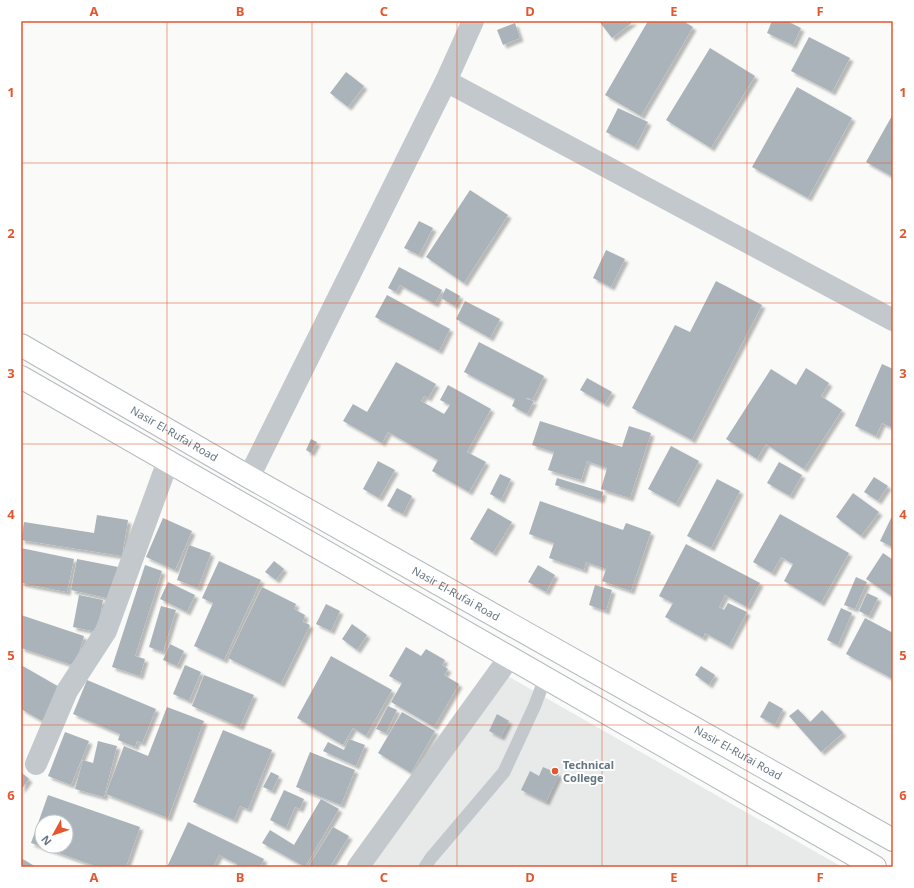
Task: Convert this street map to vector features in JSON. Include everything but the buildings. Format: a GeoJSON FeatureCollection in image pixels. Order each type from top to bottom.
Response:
{"type":"FeatureCollection","features":[{"type":"Feature","properties":{"kind":"main road","name":"Nasir El-Rufai Road"},"geometry":{"type":"LineString","coordinates":[[21,345],[249,477],[893,840]]}},
{"type":"Feature","properties":{"kind":"main road"},"geometry":{"type":"LineString","coordinates":[[21,377],[875,867]]}},
{"type":"Feature","properties":{"kind":"street"},"geometry":{"type":"LineString","coordinates":[[249,477],[446,80],[473,21]]}},
{"type":"Feature","properties":{"kind":"street"},"geometry":{"type":"LineString","coordinates":[[446,80],[893,320]]}},
{"type":"Feature","properties":{"kind":"street"},"geometry":{"type":"LineString","coordinates":[[36,764],[67,691],[106,631],[168,461]]}},
{"type":"Feature","properties":{"kind":"street"},"geometry":{"type":"LineString","coordinates":[[358,867],[509,658]]}},
{"type":"Feature","properties":{"kind":"lane"},"geometry":{"type":"LineString","coordinates":[[425,867],[504,772],[535,705],[545,678]]}},
{"type":"Feature","properties":{"kind":"shaded area","name":"Technical College"},"geometry":{"type":"Polygon","coordinates":[[[506,675],[842,867],[368,867],[506,675]]]}},
{"type":"Feature","properties":{"kind":"place","name":"Technical College"},"geometry":{"type":"Point","coordinates":[555,771]}}]}
